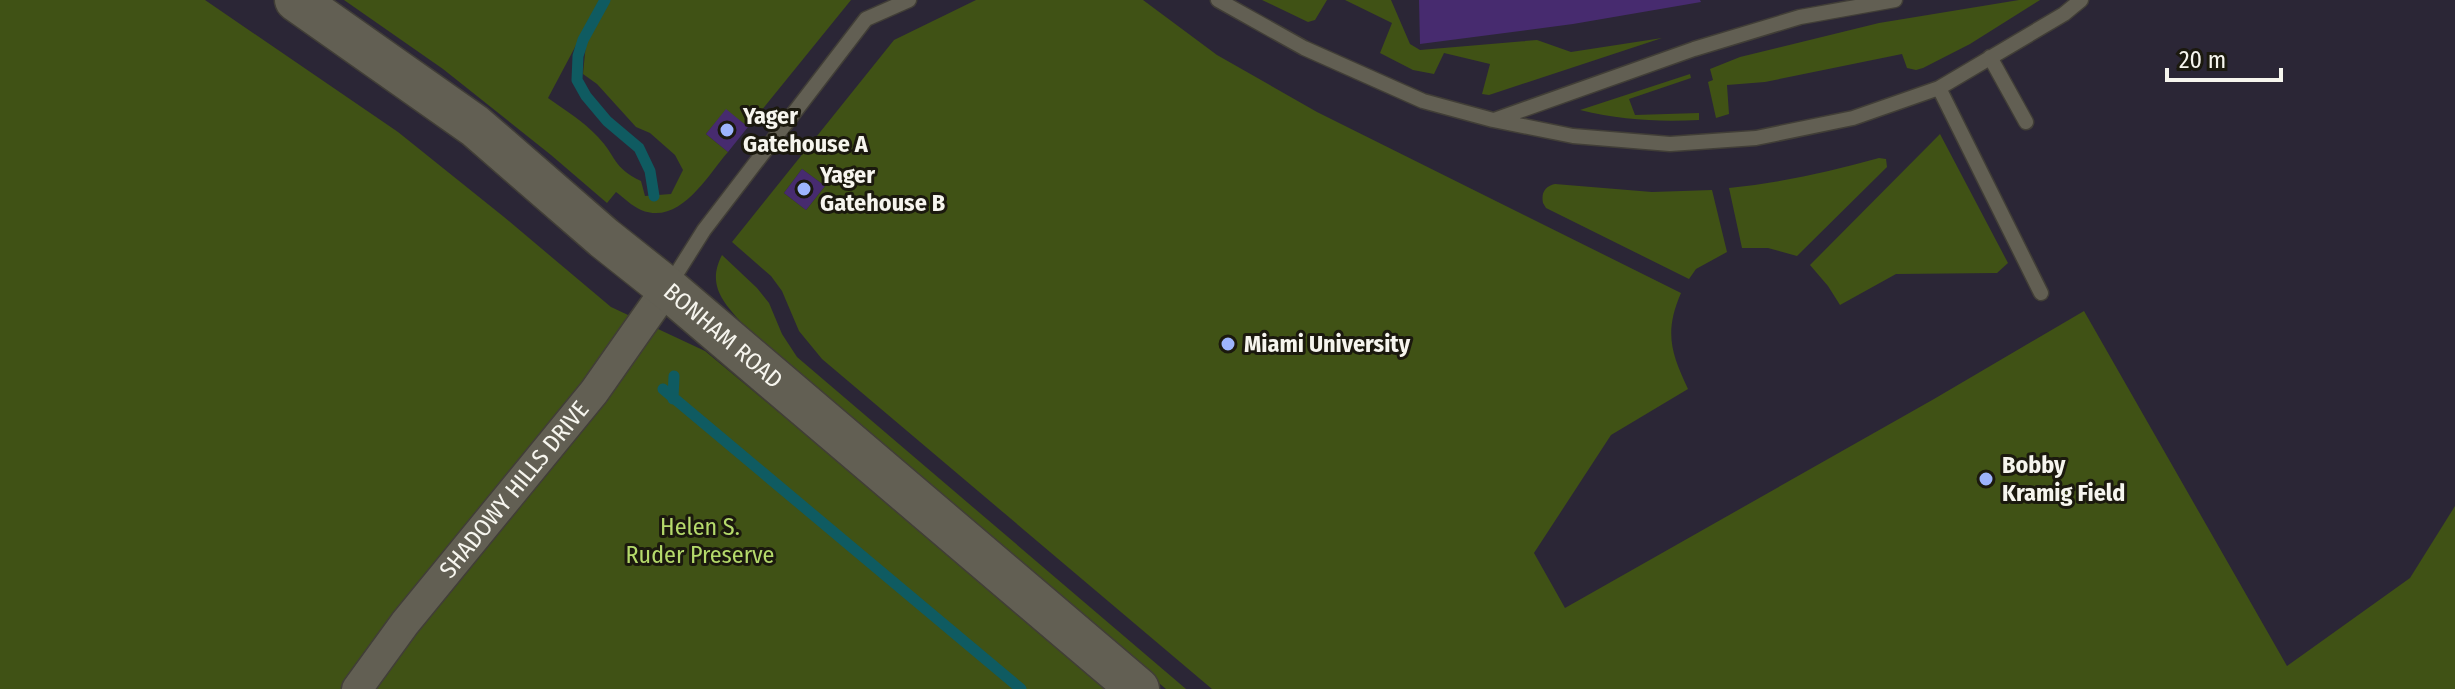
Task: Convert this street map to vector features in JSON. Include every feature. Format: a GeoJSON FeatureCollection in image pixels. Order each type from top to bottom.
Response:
{"type":"FeatureCollection","features":[{"type":"Feature","properties":{"kind":"street","name":"BONHAM ROAD"},"geometry":{"type":"LineString","coordinates":[[296,0],[475,126],[1138,689]]}},
{"type":"Feature","properties":{"kind":"street","name":"SHADOWY HILLS DRIVE"},"geometry":{"type":"LineString","coordinates":[[357,689],[405,623],[594,392],[667,288]]}},
{"type":"Feature","properties":{"kind":"lane"},"geometry":{"type":"LineString","coordinates":[[667,288],[704,230],[866,19],[909,0]]}},
{"type":"Feature","properties":{"kind":"lane"},"geometry":{"type":"LineString","coordinates":[[1218,0],[1304,48],[1423,101],[1493,120],[1573,136],[1670,144],[1756,138],[1853,118],[1939,88],[2064,14],[2081,0]]}},
{"type":"Feature","properties":{"kind":"lane"},"geometry":{"type":"LineString","coordinates":[[1493,120],[1694,49],[1800,17],[1895,0]]}},
{"type":"Feature","properties":{"kind":"lane"},"geometry":{"type":"LineString","coordinates":[[1990,57],[2026,122]]}},
{"type":"Feature","properties":{"kind":"lane"},"geometry":{"type":"LineString","coordinates":[[1939,88],[2041,293]]}},
{"type":"Feature","properties":{"kind":"shaded area","name":"Miami University"},"geometry":{"type":"Polygon","coordinates":[[[0,0],[2455,0],[2455,689],[0,689],[0,0]]]}},
{"type":"Feature","properties":{"kind":"green space","name":"Helen S. Ruder Preserve"},"geometry":{"type":"Polygon","coordinates":[[[0,0],[205,0],[398,132],[611,307],[705,351],[1112,689],[0,689],[0,0]]]}},
{"type":"Feature","properties":{"kind":"green space"},"geometry":{"type":"Polygon","coordinates":[[[344,0],[600,0],[548,98],[598,137],[620,166],[641,181],[645,196],[671,194],[683,170],[675,155],[650,133],[636,127],[597,84],[583,74],[586,43],[608,0],[851,0],[748,127],[726,110],[706,134],[728,152],[691,196],[668,211],[655,213],[641,210],[616,192],[607,203],[443,69],[344,0]]]}},
{"type":"Feature","properties":{"kind":"green space"},"geometry":{"type":"Polygon","coordinates":[[[976,0],[1143,0],[1217,55],[1317,112],[1681,293],[1671,331],[1677,364],[1688,389],[1611,435],[1534,553],[1565,608],[2084,311],[2287,666],[2410,578],[2455,506],[2455,689],[1212,689],[822,359],[799,331],[782,291],[771,276],[732,242],[894,40],[976,0]],[[802,169],[784,193],[806,210],[825,186],[802,169]]]}},
{"type":"Feature","properties":{"kind":"green space"},"geometry":{"type":"Polygon","coordinates":[[[1262,0],[1327,0],[1315,20],[1308,22],[1262,0]]]}},
{"type":"Feature","properties":{"kind":"green space"},"geometry":{"type":"Polygon","coordinates":[[[1345,0],[1391,0],[1410,44],[1420,50],[1537,40],[1571,52],[1662,38],[1489,95],[1482,94],[1490,64],[1444,53],[1434,74],[1413,70],[1380,53],[1392,23],[1345,0]]]}},
{"type":"Feature","properties":{"kind":"green space"},"geometry":{"type":"Polygon","coordinates":[[[2019,0],[2040,0],[1970,44],[1923,68],[1907,68],[1902,54],[1765,82],[1727,85],[1729,114],[1716,118],[1708,82],[1713,80],[1710,69],[1740,57],[1879,23],[2019,0]]]}},
{"type":"Feature","properties":{"kind":"green space"},"geometry":{"type":"Polygon","coordinates":[[[1690,74],[1691,78],[1629,99],[1635,115],[1699,113],[1699,120],[1639,120],[1580,110],[1690,74]]]}},
{"type":"Feature","properties":{"kind":"green space"},"geometry":{"type":"Polygon","coordinates":[[[1940,134],[2008,263],[1997,273],[1896,274],[1840,305],[1810,265],[1940,134]]]}},
{"type":"Feature","properties":{"kind":"green space"},"geometry":{"type":"Polygon","coordinates":[[[1879,158],[1886,159],[1887,167],[1797,256],[1768,248],[1742,248],[1729,188],[1804,176],[1879,158]]]}},
{"type":"Feature","properties":{"kind":"green space"},"geometry":{"type":"Polygon","coordinates":[[[1555,184],[1652,192],[1712,190],[1727,252],[1696,269],[1689,279],[1546,208],[1543,193],[1555,184]]]}},
{"type":"Feature","properties":{"kind":"green space"},"geometry":{"type":"Polygon","coordinates":[[[722,255],[769,303],[782,334],[797,357],[1186,689],[1166,689],[741,322],[728,307],[716,283],[722,255]]]}},
{"type":"Feature","properties":{"kind":"building"},"geometry":{"type":"Polygon","coordinates":[[[1419,0],[1701,2],[1573,24],[1420,44],[1419,0]]]}},
{"type":"Feature","properties":{"kind":"building","name":"Yager Gatehouse A"},"geometry":{"type":"Polygon","coordinates":[[[726,109],[748,127],[728,152],[706,134],[726,109]]]}},
{"type":"Feature","properties":{"kind":"building","name":"Yager Gatehouse B"},"geometry":{"type":"Polygon","coordinates":[[[802,169],[825,186],[806,210],[784,193],[802,169]]]}},
{"type":"Feature","properties":{"kind":"waterway"},"geometry":{"type":"LineString","coordinates":[[605,0],[583,40],[578,56],[577,80],[607,121],[639,148],[650,171],[654,196]]}},
{"type":"Feature","properties":{"kind":"waterway"},"geometry":{"type":"LineString","coordinates":[[673,399],[674,376]]}},
{"type":"Feature","properties":{"kind":"waterway"},"geometry":{"type":"LineString","coordinates":[[663,389],[1021,689]]}},
{"type":"Feature","properties":{"kind":"place","name":"Yager Gatehouse A"},"geometry":{"type":"Point","coordinates":[727,130]}},
{"type":"Feature","properties":{"kind":"place","name":"Yager Gatehouse B"},"geometry":{"type":"Point","coordinates":[804,189]}},
{"type":"Feature","properties":{"kind":"place","name":"Miami University"},"geometry":{"type":"Point","coordinates":[1228,344]}},
{"type":"Feature","properties":{"kind":"place","name":"Bobby Kramig Field"},"geometry":{"type":"Point","coordinates":[1986,479]}}]}
